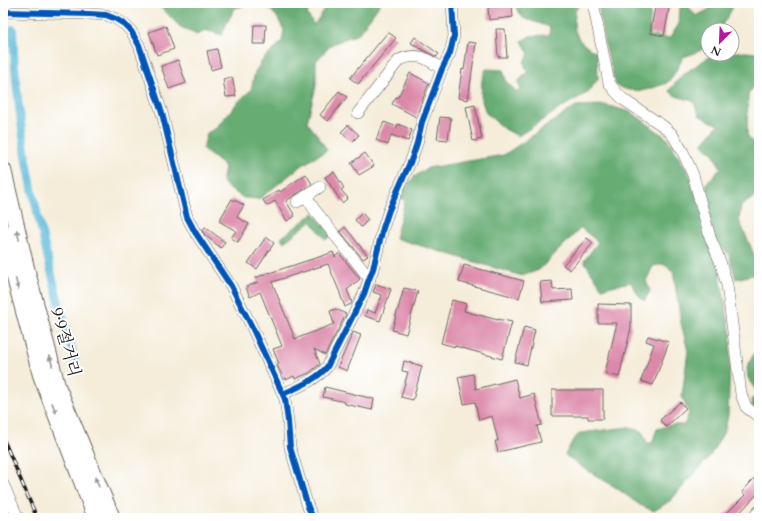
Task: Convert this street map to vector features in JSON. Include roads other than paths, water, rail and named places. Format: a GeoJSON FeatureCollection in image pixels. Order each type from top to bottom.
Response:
{"type":"FeatureCollection","features":[{"type":"Feature","properties":{"kind":"highway","name":"9·9절거리"},"geometry":{"type":"LineString","coordinates":[[3,170],[26,268],[57,386],[112,518]]}},
{"type":"Feature","properties":{"kind":"highway","name":"9·9절거리"},"geometry":{"type":"LineString","coordinates":[[3,233],[7,265],[41,375],[96,518]]}},
{"type":"Feature","properties":{"kind":"street"},"geometry":{"type":"LineString","coordinates":[[283,394],[322,374],[364,294],[373,269],[389,210],[412,158],[422,122],[442,69],[450,53],[454,36],[452,3]]}},
{"type":"Feature","properties":{"kind":"street"},"geometry":{"type":"LineString","coordinates":[[593,3],[609,83],[624,100],[663,126],[672,134],[683,152],[693,175],[710,237],[720,261],[727,285],[742,394],[746,407],[759,417]]}},
{"type":"Feature","properties":{"kind":"street"},"geometry":{"type":"LineString","coordinates":[[10,12],[106,15],[124,24],[131,31],[139,45],[162,113],[187,217],[231,286],[251,325],[285,399],[290,447],[308,507],[313,518]]}},
{"type":"Feature","properties":{"kind":"street"},"geometry":{"type":"LineString","coordinates":[[358,112],[399,60],[407,56],[416,56],[434,63],[442,69]]}},
{"type":"Feature","properties":{"kind":"street"},"geometry":{"type":"LineString","coordinates":[[320,187],[301,199],[314,209],[370,279]]}},
{"type":"Feature","properties":{"kind":"street"},"geometry":{"type":"LineString","coordinates":[[3,484],[18,518]]}},
{"type":"Feature","properties":{"kind":"street"},"geometry":{"type":"LineString","coordinates":[[753,518],[759,512]]}},
{"type":"Feature","properties":{"kind":"waterway"},"geometry":{"type":"LineString","coordinates":[[13,29],[16,85],[28,169],[49,265],[75,360]]}},
{"type":"Feature","properties":{"kind":"railway"},"geometry":{"type":"LineString","coordinates":[[3,438],[37,518]]}}]}
